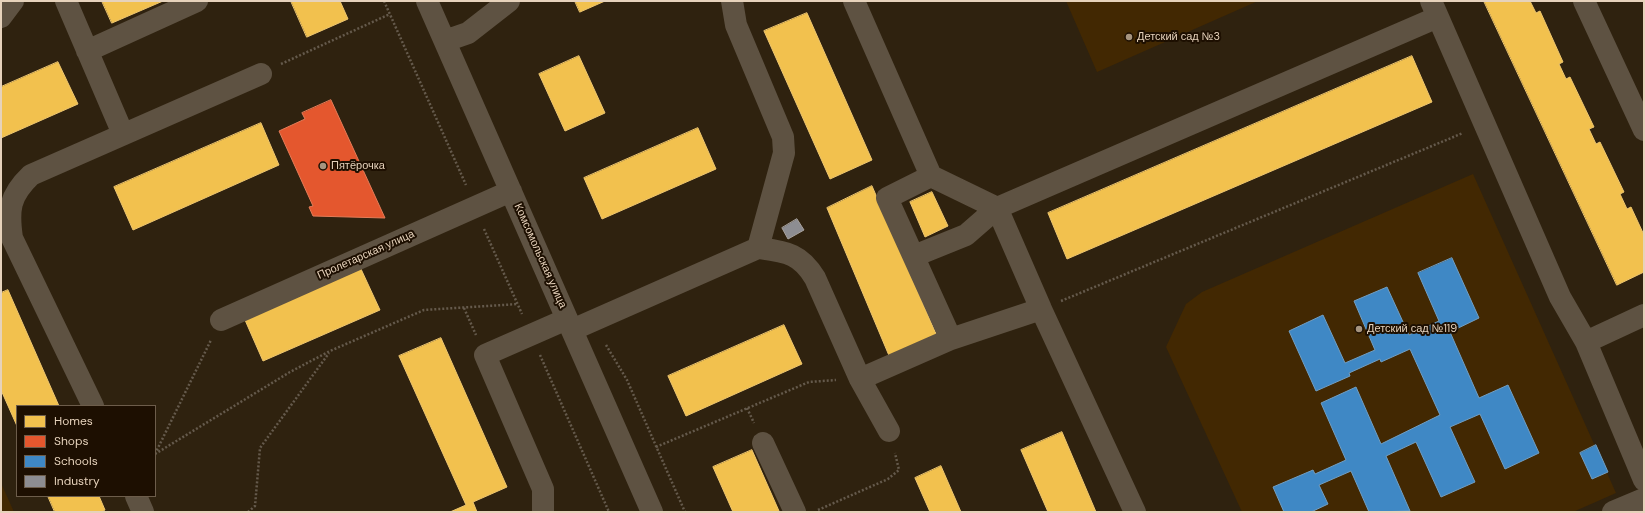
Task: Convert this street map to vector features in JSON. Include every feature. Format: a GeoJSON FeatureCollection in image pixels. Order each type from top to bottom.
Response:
{"type":"FeatureCollection","features":[{"type":"Feature","properties":{"kind":"street"},"geometry":{"type":"LineString","coordinates":[[1,17],[13,1]]}},
{"type":"Feature","properties":{"kind":"street"},"geometry":{"type":"LineString","coordinates":[[66,1],[123,134]]}},
{"type":"Feature","properties":{"kind":"street"},"geometry":{"type":"LineString","coordinates":[[87,51],[198,1]]}},
{"type":"Feature","properties":{"kind":"street","name":"Комсомольская улица"},"geometry":{"type":"LineString","coordinates":[[427,1],[652,512]]}},
{"type":"Feature","properties":{"kind":"street"},"geometry":{"type":"LineString","coordinates":[[445,41],[468,33],[509,1]]}},
{"type":"Feature","properties":{"kind":"street"},"geometry":{"type":"LineString","coordinates":[[732,1],[736,25],[782,137],[784,153],[758,248]]}},
{"type":"Feature","properties":{"kind":"street"},"geometry":{"type":"LineString","coordinates":[[854,1],[931,176],[997,208],[1041,310],[1135,512]]}},
{"type":"Feature","properties":{"kind":"street"},"geometry":{"type":"LineString","coordinates":[[1584,1],[1644,130]]}},
{"type":"Feature","properties":{"kind":"street"},"geometry":{"type":"LineString","coordinates":[[914,256],[966,235],[997,208],[1435,9],[1560,297],[1586,342],[1644,480]]}},
{"type":"Feature","properties":{"kind":"street"},"geometry":{"type":"LineString","coordinates":[[92,405],[7,241],[9,217],[14,196],[21,184],[31,175],[261,74]]}},
{"type":"Feature","properties":{"kind":"street"},"geometry":{"type":"LineString","coordinates":[[931,176],[887,198],[951,339]]}},
{"type":"Feature","properties":{"kind":"street","name":"Пролетарская улица"},"geometry":{"type":"LineString","coordinates":[[221,320],[511,191]]}},
{"type":"Feature","properties":{"kind":"street"},"geometry":{"type":"LineString","coordinates":[[543,512],[543,489],[485,356],[531,335],[569,325],[592,322],[758,248],[787,252],[808,265],[860,379],[889,431]]}},
{"type":"Feature","properties":{"kind":"street"},"geometry":{"type":"LineString","coordinates":[[860,379],[951,339],[1041,310]]}},
{"type":"Feature","properties":{"kind":"street"},"geometry":{"type":"LineString","coordinates":[[1586,342],[1644,315]]}},
{"type":"Feature","properties":{"kind":"street"},"geometry":{"type":"LineString","coordinates":[[763,443],[795,512]]}},
{"type":"Feature","properties":{"kind":"street"},"geometry":{"type":"LineString","coordinates":[[136,497],[143,512]]}},
{"type":"Feature","properties":{"kind":"street"},"geometry":{"type":"LineString","coordinates":[[1612,512],[1644,499]]}},
{"type":"Feature","properties":{"kind":"path"},"geometry":{"type":"LineString","coordinates":[[384,1],[609,512]]}},
{"type":"Feature","properties":{"kind":"path"},"geometry":{"type":"LineString","coordinates":[[261,74],[390,14]]}},
{"type":"Feature","properties":{"kind":"path"},"geometry":{"type":"LineString","coordinates":[[1041,310],[1486,124]]}},
{"type":"Feature","properties":{"kind":"path"},"geometry":{"type":"LineString","coordinates":[[156,453],[290,372],[330,352],[424,310],[518,304]]}},
{"type":"Feature","properties":{"kind":"path"},"geometry":{"type":"LineString","coordinates":[[464,308],[485,356]]}},
{"type":"Feature","properties":{"kind":"path"},"geometry":{"type":"LineString","coordinates":[[156,452],[221,320]]}},
{"type":"Feature","properties":{"kind":"path"},"geometry":{"type":"LineString","coordinates":[[592,322],[627,380],[686,512]]}},
{"type":"Feature","properties":{"kind":"path"},"geometry":{"type":"LineString","coordinates":[[248,512],[255,506],[260,448],[330,352]]}},
{"type":"Feature","properties":{"kind":"path"},"geometry":{"type":"LineString","coordinates":[[656,447],[809,382],[860,379]]}},
{"type":"Feature","properties":{"kind":"path"},"geometry":{"type":"LineString","coordinates":[[814,512],[888,479],[899,470],[889,431]]}},
{"type":"Feature","properties":{"kind":"shaded area","name":"Детский сад №3"},"geometry":{"type":"Polygon","coordinates":[[[1066,1],[1258,1],[1097,72],[1066,1]]]}},
{"type":"Feature","properties":{"kind":"shaded area","name":"Детский сад №119"},"geometry":{"type":"Polygon","coordinates":[[[1473,174],[1616,493],[1573,512],[1242,512],[1166,347],[1186,304],[1202,292],[1473,174]]]}},
{"type":"Feature","properties":{"kind":"shaded area"},"geometry":{"type":"Polygon","coordinates":[[[1,483],[14,512],[1,512],[1,483]]]}},
{"type":"Feature","properties":{"kind":"building: Homes"},"geometry":{"type":"Polygon","coordinates":[[[102,1],[163,1],[112,23],[102,1]]]}},
{"type":"Feature","properties":{"kind":"building: Homes"},"geometry":{"type":"Polygon","coordinates":[[[291,1],[340,1],[348,19],[307,37],[291,1]]]}},
{"type":"Feature","properties":{"kind":"building: Homes"},"geometry":{"type":"Polygon","coordinates":[[[575,1],[605,1],[580,12],[575,1]]]}},
{"type":"Feature","properties":{"kind":"building: Homes"},"geometry":{"type":"Polygon","coordinates":[[[1484,1],[1530,1],[1536,13],[1540,11],[1563,62],[1559,64],[1566,79],[1570,77],[1594,127],[1589,129],[1596,144],[1600,142],[1624,192],[1620,194],[1627,209],[1631,207],[1644,235],[1644,272],[1617,285],[1484,1]]]}},
{"type":"Feature","properties":{"kind":"building: Homes"},"geometry":{"type":"Polygon","coordinates":[[[807,13],[872,160],[830,179],[764,31],[807,13]]]}},
{"type":"Feature","properties":{"kind":"building: Homes"},"geometry":{"type":"Polygon","coordinates":[[[579,56],[605,113],[565,131],[539,74],[579,56]]]}},
{"type":"Feature","properties":{"kind":"building: Homes"},"geometry":{"type":"Polygon","coordinates":[[[1412,56],[1432,102],[1067,259],[1048,213],[1412,56]]]}},
{"type":"Feature","properties":{"kind":"building: Homes"},"geometry":{"type":"Polygon","coordinates":[[[58,62],[78,104],[1,138],[1,87],[58,62]]]}},
{"type":"Feature","properties":{"kind":"building: Homes"},"geometry":{"type":"Polygon","coordinates":[[[261,123],[279,165],[133,230],[114,187],[261,123]]]}},
{"type":"Feature","properties":{"kind":"building: Homes"},"geometry":{"type":"Polygon","coordinates":[[[698,128],[716,169],[602,219],[584,178],[698,128]]]}},
{"type":"Feature","properties":{"kind":"building: Homes"},"geometry":{"type":"Polygon","coordinates":[[[872,186],[937,336],[890,358],[827,208],[872,186]]]}},
{"type":"Feature","properties":{"kind":"building: Homes"},"geometry":{"type":"Polygon","coordinates":[[[932,192],[948,226],[925,237],[910,202],[932,192]]]}},
{"type":"Feature","properties":{"kind":"building: Homes"},"geometry":{"type":"Polygon","coordinates":[[[361,269],[380,310],[263,361],[245,320],[361,269]]]}},
{"type":"Feature","properties":{"kind":"building: Homes"},"geometry":{"type":"Polygon","coordinates":[[[8,290],[59,405],[16,405],[16,424],[1,390],[1,293],[8,290]]]}},
{"type":"Feature","properties":{"kind":"building: Homes"},"geometry":{"type":"Polygon","coordinates":[[[784,325],[802,364],[686,416],[668,376],[784,325]]]}},
{"type":"Feature","properties":{"kind":"building: Homes"},"geometry":{"type":"Polygon","coordinates":[[[441,338],[507,487],[473,502],[477,512],[450,512],[466,505],[399,356],[441,338]]]}},
{"type":"Feature","properties":{"kind":"building: Homes"},"geometry":{"type":"Polygon","coordinates":[[[1062,432],[1096,512],[1048,512],[1021,450],[1062,432]]]}},
{"type":"Feature","properties":{"kind":"building: Homes"},"geometry":{"type":"Polygon","coordinates":[[[752,450],[779,511],[733,512],[713,467],[752,450]]]}},
{"type":"Feature","properties":{"kind":"building: Homes"},"geometry":{"type":"Polygon","coordinates":[[[941,466],[961,512],[930,512],[915,478],[941,466]]]}},
{"type":"Feature","properties":{"kind":"building: Homes"},"geometry":{"type":"Polygon","coordinates":[[[48,497],[99,497],[105,510],[101,512],[55,512],[48,497]]]}},
{"type":"Feature","properties":{"kind":"building: Shops"},"geometry":{"type":"Polygon","coordinates":[[[331,100],[385,218],[313,216],[309,207],[313,206],[279,131],[305,119],[302,113],[331,100]]]}},
{"type":"Feature","properties":{"kind":"building: Schools"},"geometry":{"type":"Polygon","coordinates":[[[1452,258],[1479,318],[1450,332],[1479,398],[1508,385],[1539,453],[1505,469],[1480,414],[1450,427],[1475,482],[1441,497],[1416,442],[1386,456],[1410,511],[1369,512],[1351,471],[1319,485],[1328,504],[1311,512],[1284,512],[1273,487],[1313,470],[1315,474],[1346,460],[1321,403],[1356,387],[1381,444],[1440,415],[1410,349],[1381,362],[1380,359],[1349,373],[1350,376],[1316,391],[1289,331],[1323,315],[1345,363],[1375,350],[1354,301],[1387,287],[1409,335],[1439,321],[1418,273],[1452,258]]]}},
{"type":"Feature","properties":{"kind":"building: Schools"},"geometry":{"type":"Polygon","coordinates":[[[1596,445],[1608,472],[1592,479],[1580,453],[1596,445]]]}},
{"type":"Feature","properties":{"kind":"building: Industry"},"geometry":{"type":"Polygon","coordinates":[[[797,219],[804,230],[788,239],[782,228],[797,219]]]}},
{"type":"Feature","properties":{"kind":"place","name":"Детский сад №3"},"geometry":{"type":"Point","coordinates":[1129,37]}},
{"type":"Feature","properties":{"kind":"place","name":"Пятёрочка"},"geometry":{"type":"Point","coordinates":[323,166]}},
{"type":"Feature","properties":{"kind":"place","name":"Детский сад №119"},"geometry":{"type":"Point","coordinates":[1359,329]}}]}
